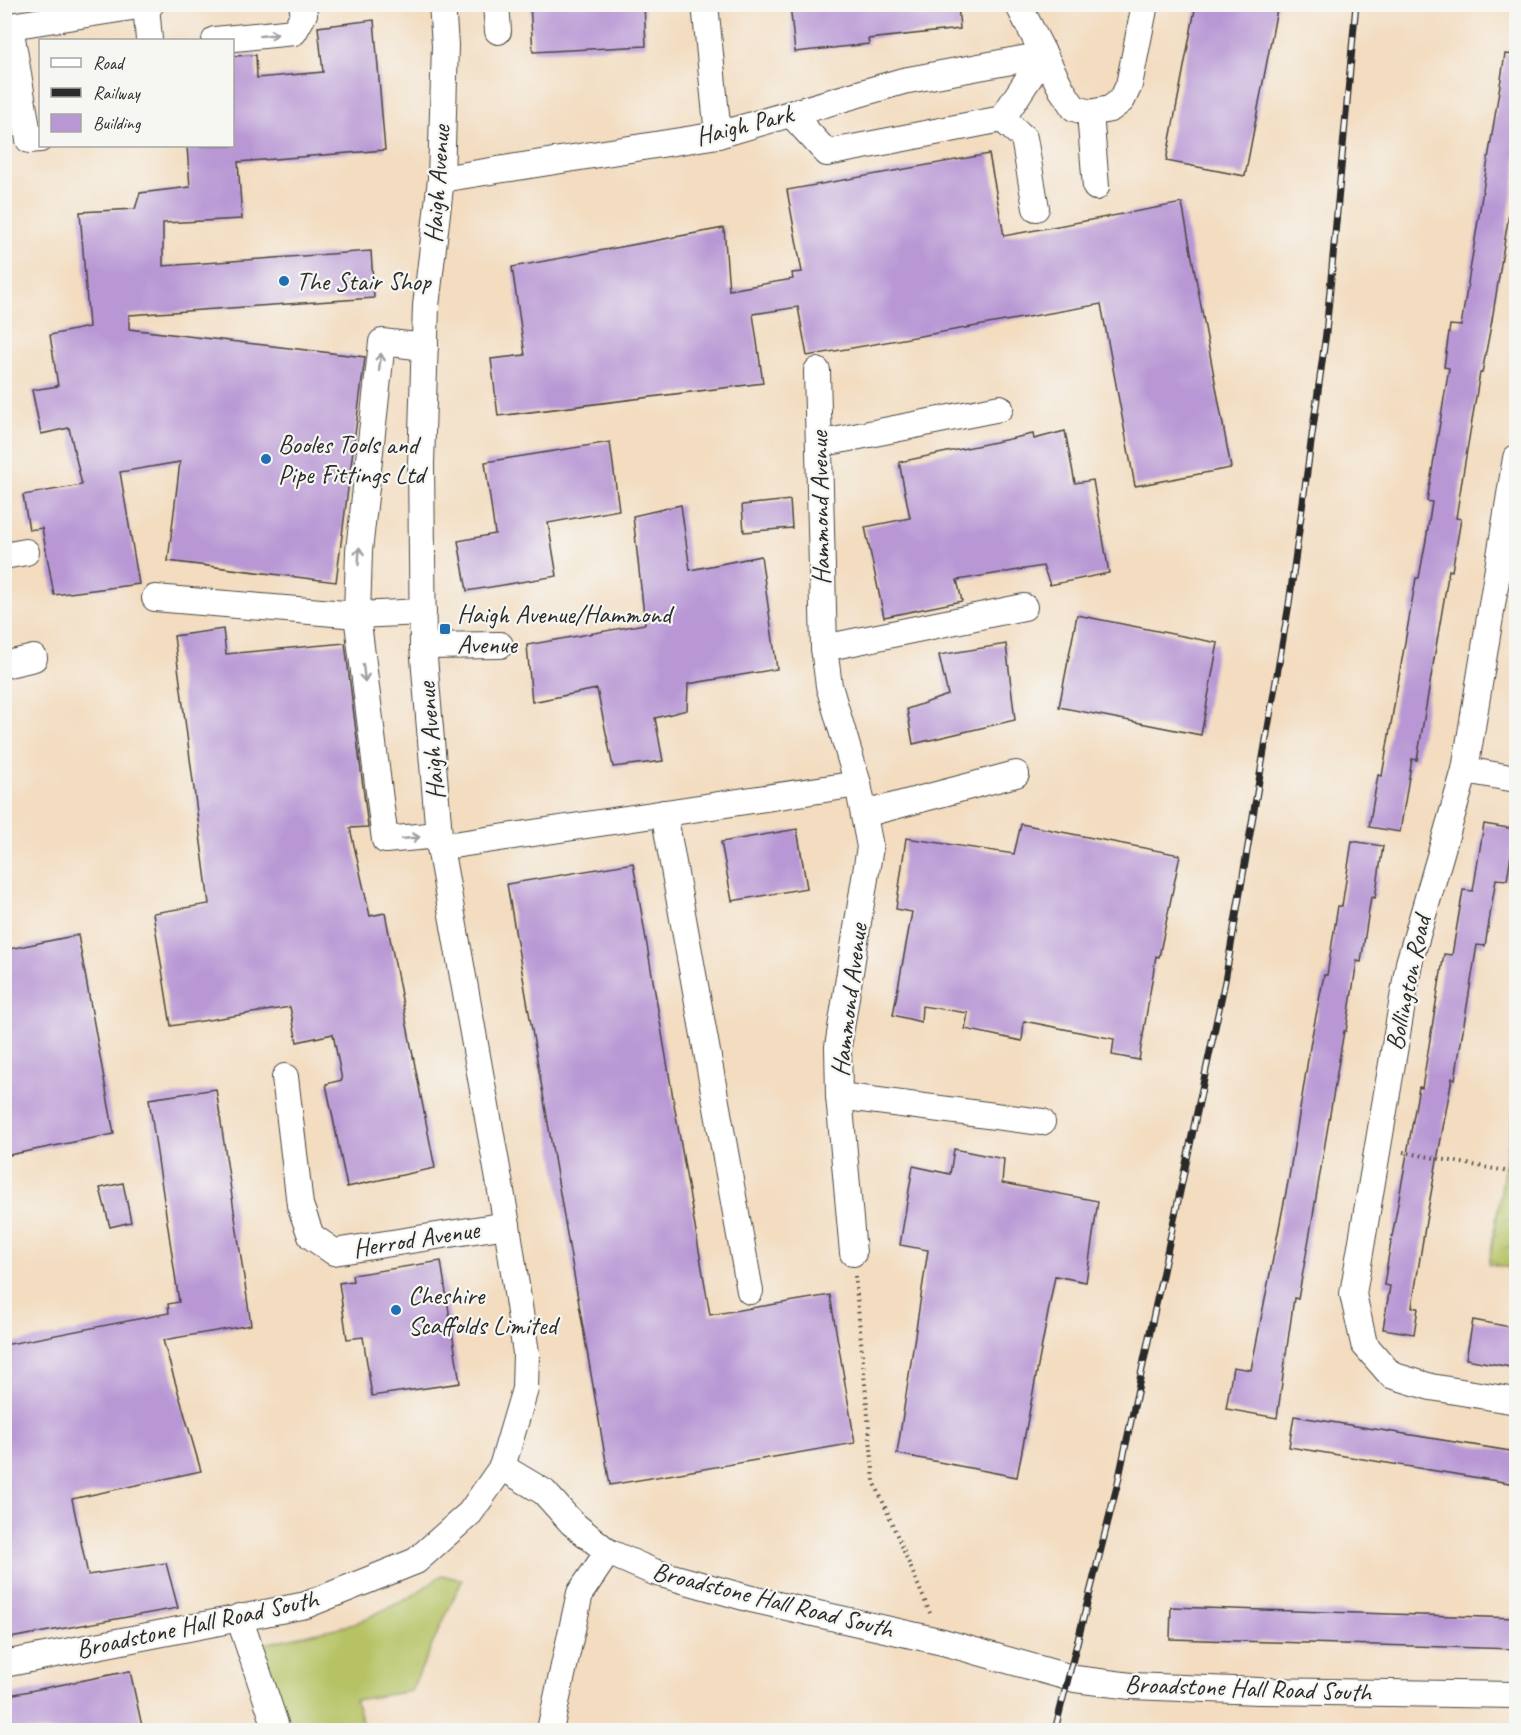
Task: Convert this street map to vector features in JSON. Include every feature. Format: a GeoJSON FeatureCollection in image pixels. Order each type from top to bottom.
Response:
{"type":"FeatureCollection","features":[{"type":"Feature","properties":{"kind":"street"},"geometry":{"type":"LineString","coordinates":[[225,39],[294,32],[304,14],[302,4]]}},
{"type":"Feature","properties":{"kind":"street","name":"Haigh Avenue"},"geometry":{"type":"LineString","coordinates":[[442,4],[444,45],[441,179],[426,306],[421,464],[423,646],[439,841],[507,1225],[526,1353],[525,1389],[502,1467]]}},
{"type":"Feature","properties":{"kind":"street"},"geometry":{"type":"LineString","coordinates":[[496,4],[498,31]]}},
{"type":"Feature","properties":{"kind":"street"},"geometry":{"type":"LineString","coordinates":[[705,4],[718,135]]}},
{"type":"Feature","properties":{"kind":"street"},"geometry":{"type":"LineString","coordinates":[[1018,4],[1074,108],[1090,113],[1110,109],[1122,100],[1128,85],[1145,4]]}},
{"type":"Feature","properties":{"kind":"street"},"geometry":{"type":"LineString","coordinates":[[39,139],[29,140],[7,27],[149,5],[149,39]]}},
{"type":"Feature","properties":{"kind":"street"},"geometry":{"type":"LineString","coordinates":[[791,114],[827,153],[1002,119],[1044,56]]}},
{"type":"Feature","properties":{"kind":"street","name":"Haigh Park"},"geometry":{"type":"LineString","coordinates":[[441,179],[718,135],[903,81],[1044,56]]}},
{"type":"Feature","properties":{"kind":"street"},"geometry":{"type":"LineString","coordinates":[[1090,113],[1096,187]]}},
{"type":"Feature","properties":{"kind":"street"},"geometry":{"type":"LineString","coordinates":[[1002,119],[1024,138],[1036,208]]}},
{"type":"Feature","properties":{"kind":"street"},"geometry":{"type":"LineString","coordinates":[[425,347],[382,342],[359,551],[357,615],[385,840],[439,841],[663,813],[858,784]]}},
{"type":"Feature","properties":{"kind":"street","name":"Hammond Avenue"},"geometry":{"type":"LineString","coordinates":[[818,371],[824,648],[829,686],[858,784],[870,846],[838,1047],[839,1096],[853,1253]]}},
{"type":"Feature","properties":{"kind":"street"},"geometry":{"type":"LineString","coordinates":[[819,444],[1000,408]]}},
{"type":"Feature","properties":{"kind":"street","name":"Bollington Road"},"geometry":{"type":"LineString","coordinates":[[1516,458],[1465,770],[1409,963],[1376,1147],[1353,1294],[1364,1344],[1391,1375],[1431,1387],[1516,1401]]}},
{"type":"Feature","properties":{"kind":"street"},"geometry":{"type":"LineString","coordinates":[[155,598],[357,615],[423,612]]}},
{"type":"Feature","properties":{"kind":"street"},"geometry":{"type":"LineString","coordinates":[[824,648],[1024,607]]}},
{"type":"Feature","properties":{"kind":"street"},"geometry":{"type":"LineString","coordinates":[[423,646],[500,645]]}},
{"type":"Feature","properties":{"kind":"street"},"geometry":{"type":"LineString","coordinates":[[4,665],[34,658]]}},
{"type":"Feature","properties":{"kind":"street"},"geometry":{"type":"LineString","coordinates":[[1465,770],[1516,779]]}},
{"type":"Feature","properties":{"kind":"street"},"geometry":{"type":"LineString","coordinates":[[864,814],[1016,774]]}},
{"type":"Feature","properties":{"kind":"street"},"geometry":{"type":"LineString","coordinates":[[663,813],[750,1291]]}},
{"type":"Feature","properties":{"kind":"street","name":"Herrod Avenue"},"geometry":{"type":"LineString","coordinates":[[285,1077],[300,1205],[311,1236],[334,1252],[507,1225]]}},
{"type":"Feature","properties":{"kind":"street"},"geometry":{"type":"LineString","coordinates":[[839,1096],[1042,1122]]}},
{"type":"Feature","properties":{"kind":"street","name":"Broadstone Hall Road South"},"geometry":{"type":"LineString","coordinates":[[4,1664],[306,1605],[416,1561],[470,1513],[502,1467],[544,1492],[573,1522],[608,1552],[654,1572],[752,1599],[942,1641],[1075,1679],[1131,1686],[1259,1691],[1516,1695]]}},
{"type":"Feature","properties":{"kind":"street"},"geometry":{"type":"LineString","coordinates":[[550,1731],[580,1593],[608,1552]]}},
{"type":"Feature","properties":{"kind":"street"},"geometry":{"type":"LineString","coordinates":[[244,1616],[277,1731]]}},
{"type":"Feature","properties":{"kind":"path"},"geometry":{"type":"LineString","coordinates":[[1376,1147],[1516,1173]]}},
{"type":"Feature","properties":{"kind":"path"},"geometry":{"type":"LineString","coordinates":[[853,1253],[874,1481],[942,1641]]}},
{"type":"Feature","properties":{"kind":"green space"},"geometry":{"type":"Polygon","coordinates":[[[1516,1098],[1516,1269],[1489,1264],[1516,1098]]]}},
{"type":"Feature","properties":{"kind":"green space"},"geometry":{"type":"Polygon","coordinates":[[[442,1575],[462,1580],[411,1691],[355,1700],[365,1730],[285,1730],[251,1647],[354,1624],[409,1598],[442,1575]]]}},
{"type":"Feature","properties":{"kind":"building"},"geometry":{"type":"Polygon","coordinates":[[[530,4],[644,4],[646,46],[533,52],[530,4]]]}},
{"type":"Feature","properties":{"kind":"building"},"geometry":{"type":"Polygon","coordinates":[[[790,4],[958,4],[960,29],[868,39],[869,44],[795,52],[790,4]]]}},
{"type":"Feature","properties":{"kind":"building"},"geometry":{"type":"Polygon","coordinates":[[[1196,4],[1278,4],[1245,176],[1166,161],[1196,4]]]}},
{"type":"Feature","properties":{"kind":"building"},"geometry":{"type":"Polygon","coordinates":[[[374,20],[385,150],[238,162],[242,219],[163,223],[163,266],[371,251],[374,298],[129,315],[129,329],[365,357],[336,582],[168,561],[180,462],[120,472],[139,584],[54,595],[42,528],[29,530],[23,495],[82,485],[69,428],[41,434],[32,390],[58,386],[50,335],[89,327],[80,212],[135,209],[140,193],[190,187],[187,147],[234,147],[234,56],[256,55],[257,78],[323,72],[318,27],[374,20]]]}},
{"type":"Feature","properties":{"kind":"building"},"geometry":{"type":"Polygon","coordinates":[[[1505,54],[1516,55],[1516,170],[1492,320],[1482,373],[1480,373],[1462,480],[1456,518],[1461,519],[1452,571],[1449,570],[1417,760],[1412,759],[1400,832],[1369,827],[1378,775],[1382,776],[1416,578],[1419,578],[1426,540],[1432,502],[1427,501],[1449,368],[1444,367],[1450,325],[1461,326],[1505,54]]]}},
{"type":"Feature","properties":{"kind":"building"},"geometry":{"type":"Polygon","coordinates":[[[989,154],[1004,236],[1182,203],[1231,468],[1135,486],[1101,304],[807,356],[798,307],[753,314],[763,383],[498,416],[491,359],[525,355],[512,267],[724,228],[729,290],[793,279],[792,273],[802,272],[787,190],[989,154]]]}},
{"type":"Feature","properties":{"kind":"building"},"geometry":{"type":"Polygon","coordinates":[[[1065,431],[1075,483],[1093,480],[1109,573],[1050,585],[1043,566],[957,580],[962,601],[884,617],[865,527],[910,518],[899,462],[1033,434],[1034,439],[1065,431]]]}},
{"type":"Feature","properties":{"kind":"building"},"geometry":{"type":"Polygon","coordinates":[[[610,442],[619,510],[548,523],[557,576],[467,591],[458,541],[495,534],[485,462],[610,442]]]}},
{"type":"Feature","properties":{"kind":"building"},"geometry":{"type":"Polygon","coordinates":[[[790,500],[792,528],[744,532],[742,505],[790,500]]]}},
{"type":"Feature","properties":{"kind":"building"},"geometry":{"type":"Polygon","coordinates":[[[681,505],[690,570],[761,556],[777,669],[688,684],[687,710],[655,718],[663,761],[613,767],[597,689],[532,702],[527,645],[645,624],[633,516],[681,505]]]}},
{"type":"Feature","properties":{"kind":"building"},"geometry":{"type":"Polygon","coordinates":[[[1077,615],[1218,643],[1201,735],[1059,707],[1077,615]]]}},
{"type":"Feature","properties":{"kind":"building"},"geometry":{"type":"Polygon","coordinates":[[[223,629],[226,654],[345,643],[368,827],[350,828],[370,916],[385,913],[435,1168],[347,1187],[326,1084],[342,1080],[333,1034],[297,1042],[290,1007],[171,1026],[153,913],[209,904],[174,636],[223,629]]]}},
{"type":"Feature","properties":{"kind":"building"},"geometry":{"type":"Polygon","coordinates":[[[1006,644],[1015,720],[913,744],[907,709],[948,695],[939,655],[1006,644]]]}},
{"type":"Feature","properties":{"kind":"building"},"geometry":{"type":"Polygon","coordinates":[[[1021,824],[1180,855],[1159,957],[1156,956],[1139,1060],[1112,1055],[1114,1039],[1024,1021],[1022,1041],[965,1029],[968,1013],[922,1006],[921,1022],[893,1015],[912,912],[896,909],[906,838],[1014,854],[1021,824]]]}},
{"type":"Feature","properties":{"kind":"building"},"geometry":{"type":"Polygon","coordinates":[[[1484,824],[1515,829],[1507,880],[1496,879],[1485,946],[1477,945],[1455,1079],[1452,1078],[1412,1307],[1418,1308],[1414,1334],[1383,1329],[1390,1286],[1384,1285],[1388,1259],[1419,1087],[1422,1088],[1444,954],[1452,955],[1463,890],[1473,891],[1484,824]]]}},
{"type":"Feature","properties":{"kind":"building"},"geometry":{"type":"Polygon","coordinates":[[[797,829],[807,888],[732,901],[721,842],[797,829]]]}},
{"type":"Feature","properties":{"kind":"building"},"geometry":{"type":"Polygon","coordinates":[[[1352,841],[1383,846],[1375,898],[1371,897],[1361,962],[1357,961],[1298,1299],[1294,1298],[1277,1418],[1226,1409],[1233,1367],[1251,1370],[1289,1177],[1311,1041],[1324,975],[1327,975],[1338,906],[1342,906],[1352,841]]]}},
{"type":"Feature","properties":{"kind":"building"},"geometry":{"type":"Polygon","coordinates":[[[633,863],[710,1315],[830,1295],[855,1443],[610,1485],[507,884],[633,863]]]}},
{"type":"Feature","properties":{"kind":"building"},"geometry":{"type":"Polygon","coordinates":[[[78,935],[114,1134],[4,1156],[4,950],[78,935]]]}},
{"type":"Feature","properties":{"kind":"building"},"geometry":{"type":"Polygon","coordinates":[[[216,1089],[251,1325],[163,1340],[201,1471],[72,1499],[88,1575],[166,1563],[178,1608],[4,1639],[4,1345],[169,1313],[168,1304],[179,1302],[149,1099],[216,1089]]]}},
{"type":"Feature","properties":{"kind":"building"},"geometry":{"type":"Polygon","coordinates":[[[954,1149],[1004,1159],[1002,1183],[1098,1201],[1086,1282],[1055,1276],[1017,1477],[897,1454],[928,1250],[900,1245],[913,1166],[950,1174],[954,1149]]]}},
{"type":"Feature","properties":{"kind":"building"},"geometry":{"type":"Polygon","coordinates":[[[123,1183],[131,1222],[110,1227],[100,1188],[123,1183]]]}},
{"type":"Feature","properties":{"kind":"building","name":"Cheshire Scaffolds Limited"},"geometry":{"type":"Polygon","coordinates":[[[441,1261],[460,1383],[372,1396],[363,1337],[347,1339],[339,1283],[353,1281],[352,1275],[441,1261]]]}},
{"type":"Feature","properties":{"kind":"building"},"geometry":{"type":"Polygon","coordinates":[[[1473,1320],[1516,1328],[1516,1368],[1466,1359],[1473,1320]]]}},
{"type":"Feature","properties":{"kind":"building"},"geometry":{"type":"Polygon","coordinates":[[[1294,1416],[1516,1452],[1516,1484],[1289,1447],[1294,1416]]]}},
{"type":"Feature","properties":{"kind":"building"},"geometry":{"type":"Polygon","coordinates":[[[1171,1607],[1516,1618],[1516,1649],[1170,1639],[1171,1607]]]}},
{"type":"Feature","properties":{"kind":"building"},"geometry":{"type":"Polygon","coordinates":[[[130,1671],[143,1731],[4,1731],[4,1696],[130,1671]]]}},
{"type":"Feature","properties":{"kind":"railway"},"geometry":{"type":"LineString","coordinates":[[1055,1730],[1118,1482],[1225,981],[1289,604],[1326,333],[1356,4]]}},
{"type":"Feature","properties":{"kind":"place","name":"The Stair Shop"},"geometry":{"type":"Point","coordinates":[284,281]}},
{"type":"Feature","properties":{"kind":"place","name":"Booles Tools and Pipe Fittings Ltd"},"geometry":{"type":"Point","coordinates":[266,459]}},
{"type":"Feature","properties":{"kind":"place","name":"Haigh Avenue/Hammond Avenue"},"geometry":{"type":"Point","coordinates":[445,629]}},
{"type":"Feature","properties":{"kind":"place","name":"Cheshire Scaffolds Limited"},"geometry":{"type":"Point","coordinates":[396,1310]}}]}
